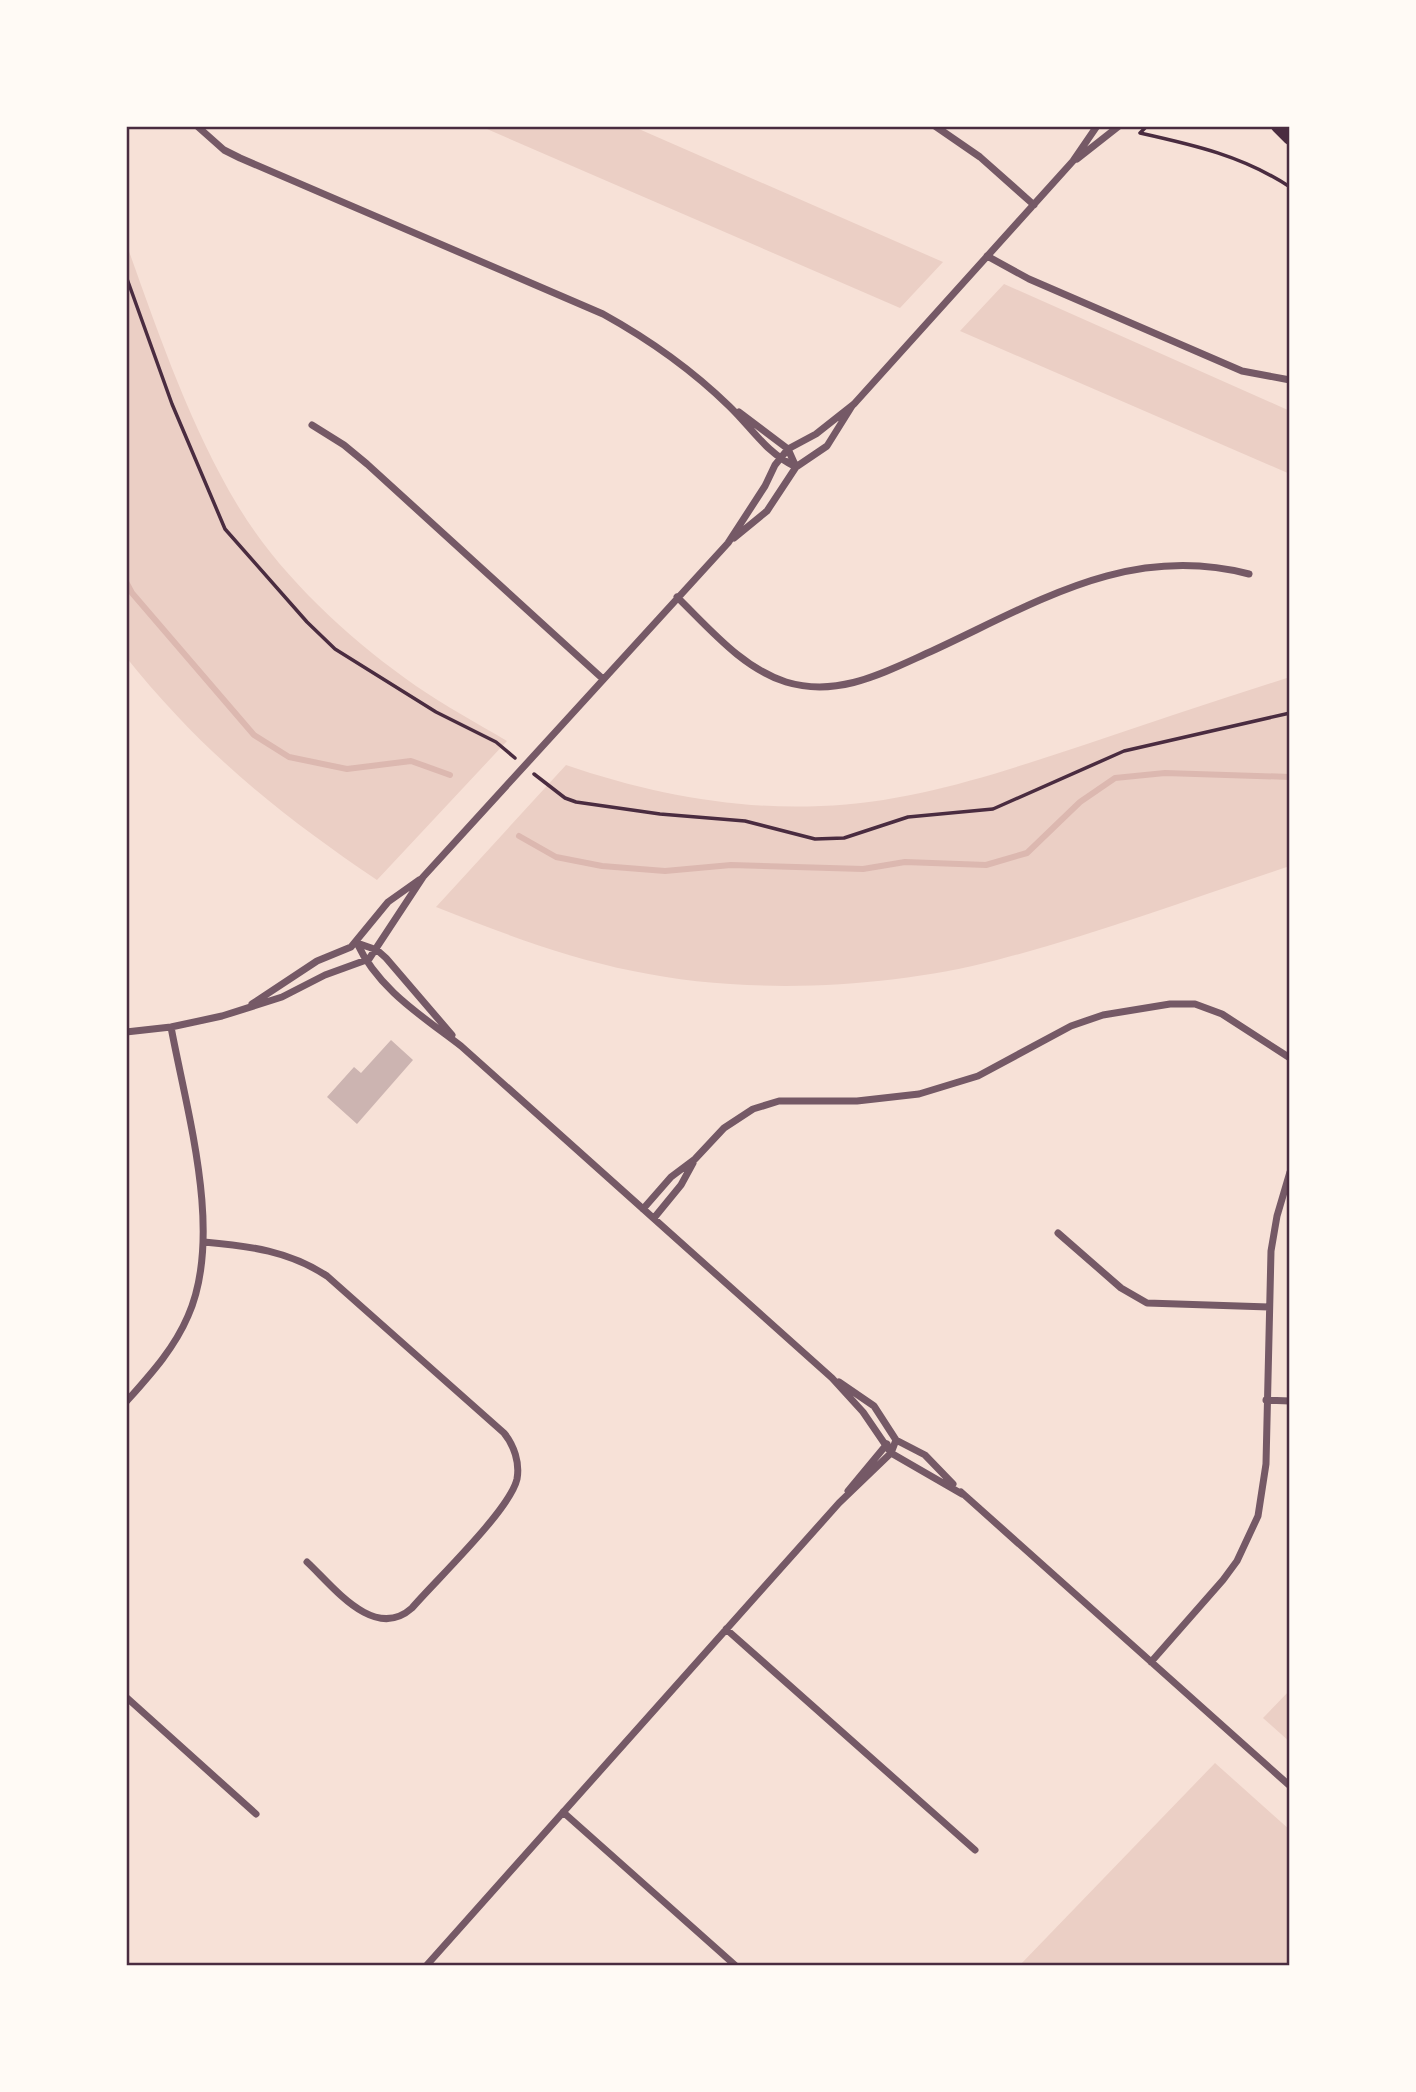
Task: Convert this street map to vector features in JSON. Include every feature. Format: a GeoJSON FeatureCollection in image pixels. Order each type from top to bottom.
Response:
{"type":"FeatureCollection","features":[{"type":"Feature","properties":{"kind":"main road"},"geometry":{"type":"LineString","coordinates":[[1278,126],[1290,138]]}},
{"type":"Feature","properties":{"kind":"street"},"geometry":{"type":"LineString","coordinates":[[197,126],[224,150],[240,158],[621,324],[675,357],[732,408],[779,459],[796,467]]}},
{"type":"Feature","properties":{"kind":"street"},"geometry":{"type":"LineString","coordinates":[[935,126],[979,157],[1034,205]]}},
{"type":"Feature","properties":{"kind":"street"},"geometry":{"type":"LineString","coordinates":[[126,1032],[171,1027],[282,997],[325,975],[365,961],[377,950],[389,926],[423,877],[727,543],[767,511],[796,467],[827,446],[854,404],[1073,161],[1097,126]]}},
{"type":"Feature","properties":{"kind":"street"},"geometry":{"type":"LineString","coordinates":[[1073,161],[1119,126]]}},
{"type":"Feature","properties":{"kind":"street"},"geometry":{"type":"LineString","coordinates":[[987,256],[1029,279],[1241,370],[1290,380]]}},
{"type":"Feature","properties":{"kind":"street"},"geometry":{"type":"LineString","coordinates":[[727,543],[779,459],[788,449],[810,438],[854,404]]}},
{"type":"Feature","properties":{"kind":"street"},"geometry":{"type":"LineString","coordinates":[[732,408],[788,449],[796,467]]}},
{"type":"Feature","properties":{"kind":"street"},"geometry":{"type":"LineString","coordinates":[[312,425],[344,444],[368,464],[604,679]]}},
{"type":"Feature","properties":{"kind":"street"},"geometry":{"type":"LineString","coordinates":[[677,597],[727,644],[763,672],[785,681],[824,687],[844,686],[886,672],[1098,577],[1149,566],[1176,564],[1209,565],[1249,575]]}},
{"type":"Feature","properties":{"kind":"street"},"geometry":{"type":"LineString","coordinates":[[246,1008],[308,966],[357,943],[388,902],[423,877]]}},
{"type":"Feature","properties":{"kind":"street"},"geometry":{"type":"LineString","coordinates":[[357,943],[377,950],[415,989],[461,1046]]}},
{"type":"Feature","properties":{"kind":"street"},"geometry":{"type":"LineString","coordinates":[[357,943],[365,961],[403,1002],[461,1046],[832,1378],[863,1412],[891,1453],[962,1493]]}},
{"type":"Feature","properties":{"kind":"street"},"geometry":{"type":"LineString","coordinates":[[643,1209],[671,1177],[695,1159],[724,1128],[753,1109],[779,1101],[857,1101],[919,1094],[999,1066],[1086,1019],[1183,1003],[1210,1007],[1290,1058]]}},
{"type":"Feature","properties":{"kind":"street"},"geometry":{"type":"LineString","coordinates":[[126,1402],[161,1362],[180,1333],[196,1297],[204,1242],[202,1198],[171,1027]]}},
{"type":"Feature","properties":{"kind":"street"},"geometry":{"type":"LineString","coordinates":[[654,1218],[681,1185],[695,1159]]}},
{"type":"Feature","properties":{"kind":"street"},"geometry":{"type":"LineString","coordinates":[[1151,1662],[1223,1580],[1250,1536],[1263,1493],[1273,1239],[1290,1172]]}},
{"type":"Feature","properties":{"kind":"street"},"geometry":{"type":"LineString","coordinates":[[1058,1233],[1121,1288],[1147,1303],[1269,1307]]}},
{"type":"Feature","properties":{"kind":"street"},"geometry":{"type":"LineString","coordinates":[[204,1242],[271,1250],[293,1257],[327,1276],[504,1433],[517,1458],[517,1479],[505,1502],[412,1608],[398,1617],[383,1619],[358,1610],[307,1562]]}},
{"type":"Feature","properties":{"kind":"street"},"geometry":{"type":"LineString","coordinates":[[832,1378],[874,1406],[896,1440],[925,1455],[962,1493],[1290,1786]]}},
{"type":"Feature","properties":{"kind":"street"},"geometry":{"type":"LineString","coordinates":[[1266,1400],[1290,1401]]}},
{"type":"Feature","properties":{"kind":"street"},"geometry":{"type":"LineString","coordinates":[[426,1966],[839,1503],[884,1445],[896,1440]]}},
{"type":"Feature","properties":{"kind":"street"},"geometry":{"type":"LineString","coordinates":[[839,1503],[891,1453],[896,1440]]}},
{"type":"Feature","properties":{"kind":"street"},"geometry":{"type":"LineString","coordinates":[[726,1629],[975,1850]]}},
{"type":"Feature","properties":{"kind":"street"},"geometry":{"type":"LineString","coordinates":[[126,1697],[256,1814]]}},
{"type":"Feature","properties":{"kind":"street"},"geometry":{"type":"LineString","coordinates":[[564,1812],[736,1966]]}},
{"type":"Feature","properties":{"kind":"path"},"geometry":{"type":"LineString","coordinates":[[1147,126],[1140,133],[1238,158],[1290,187]]}},
{"type":"Feature","properties":{"kind":"path"},"geometry":{"type":"LineString","coordinates":[[126,276],[172,404],[225,529],[317,634],[335,649],[436,712],[496,742],[565,798],[576,802],[660,814],[745,821],[815,839],[844,838],[908,817],[993,808],[1124,751],[1290,713]]}},
{"type":"Feature","properties":{"kind":"shaded area"},"geometry":{"type":"Polygon","coordinates":[[[480,126],[632,126],[943,262],[900,308],[480,126]]]}},
{"type":"Feature","properties":{"kind":"shaded area"},"geometry":{"type":"Polygon","coordinates":[[[126,243],[176,377],[204,443],[238,506],[274,557],[341,627],[391,668],[507,741],[377,880],[242,779],[183,722],[126,657],[126,243]]]}},
{"type":"Feature","properties":{"kind":"shaded area"},"geometry":{"type":"Polygon","coordinates":[[[1004,284],[1290,411],[1290,474],[960,331],[1004,284]]]}},
{"type":"Feature","properties":{"kind":"shaded area"},"geometry":{"type":"Polygon","coordinates":[[[1290,677],[1290,866],[1108,927],[997,960],[954,970],[862,983],[768,986],[676,979],[583,959],[436,907],[566,765],[628,784],[724,802],[788,807],[855,804],[921,793],[987,776],[1290,677]]]}},
{"type":"Feature","properties":{"kind":"shaded area"},"geometry":{"type":"Polygon","coordinates":[[[1290,1690],[1290,1742],[1263,1718],[1290,1690]]]}},
{"type":"Feature","properties":{"kind":"shaded area"},"geometry":{"type":"Polygon","coordinates":[[[1215,1763],[1290,1830],[1290,1966],[1019,1966],[1215,1763]]]}},
{"type":"Feature","properties":{"kind":"building"},"geometry":{"type":"Polygon","coordinates":[[[391,1040],[413,1060],[357,1124],[327,1097],[354,1067],[361,1073],[391,1040]]]}},
{"type":"Feature","properties":{"kind":"waterway"},"geometry":{"type":"LineString","coordinates":[[126,582],[132,593],[254,735],[289,757],[347,769],[411,761],[450,775]]}},
{"type":"Feature","properties":{"kind":"waterway"},"geometry":{"type":"LineString","coordinates":[[519,836],[556,857],[602,866],[665,871],[731,865],[863,869],[905,862],[986,865],[1027,853],[1080,802],[1115,778],[1165,773],[1290,777]]}}]}
